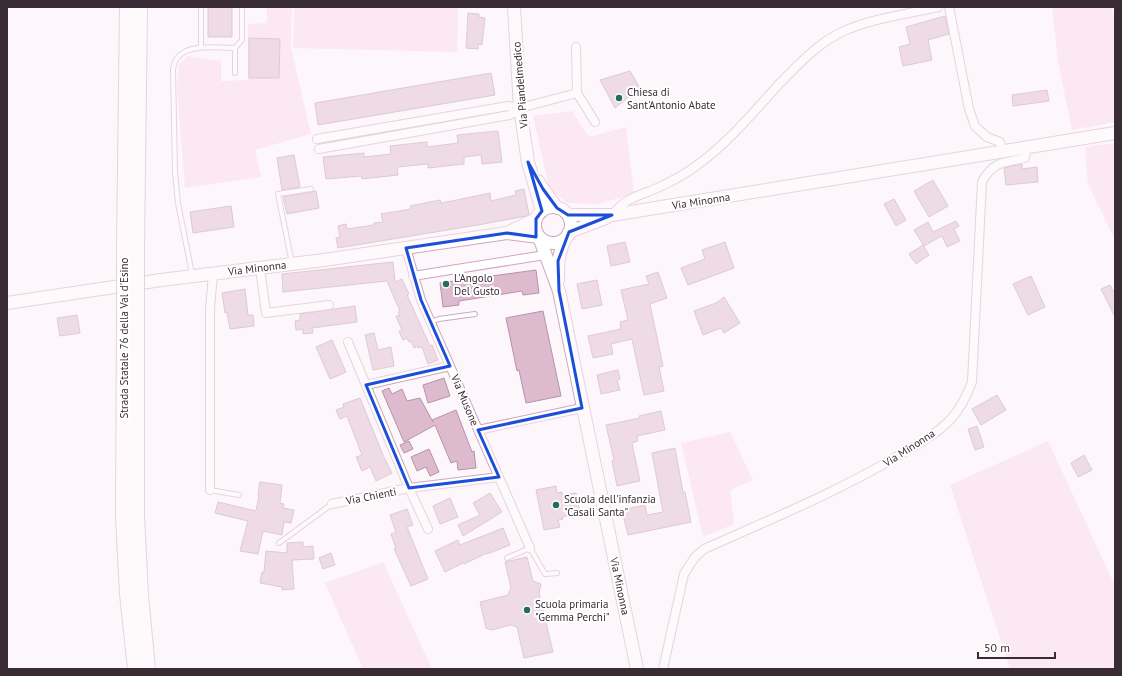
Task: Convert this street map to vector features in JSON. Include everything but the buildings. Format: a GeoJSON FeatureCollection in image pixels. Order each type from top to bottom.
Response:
{"type":"FeatureCollection","features":[{"type":"Feature","properties":{"kind":"highway","name":"Strada Statale 76 della Val d'Esino"},"geometry":{"type":"LineString","coordinates":[[127,7],[130,317],[123,517],[127,594],[135,669]]}},
{"type":"Feature","properties":{"kind":"highway","name":"Strada Statale 76 della Val d'Esino"},"geometry":{"type":"LineString","coordinates":[[130,248],[140,7]]}},
{"type":"Feature","properties":{"kind":"highway","name":"Strada Statale 76 della Val d'Esino"},"geometry":{"type":"LineString","coordinates":[[130,317],[141,596],[148,669]]}},
{"type":"Feature","properties":{"kind":"main road","name":"Via Piandelmedico"},"geometry":{"type":"LineString","coordinates":[[514,7],[520,108],[528,162],[539,215]]}},
{"type":"Feature","properties":{"kind":"main road","name":"Via Minonna"},"geometry":{"type":"LineString","coordinates":[[635,668],[559,291],[558,261],[561,247],[567,235],[570,221],[568,215],[612,215],[1115,133]]}},
{"type":"Feature","properties":{"kind":"main road","name":"Via Piandelmedico"},"geometry":{"type":"LineString","coordinates":[[528,162],[543,189],[557,208]]}},
{"type":"Feature","properties":{"kind":"main road","name":"Via Minonna"},"geometry":{"type":"LineString","coordinates":[[507,233],[547,209],[557,208]]}},
{"type":"Feature","properties":{"kind":"main road"},"geometry":{"type":"LineString","coordinates":[[557,208],[568,215]]}},
{"type":"Feature","properties":{"kind":"main road","name":"Via Minonna"},"geometry":{"type":"LineString","coordinates":[[539,215],[535,229],[540,237],[545,255],[559,291]]}},
{"type":"Feature","properties":{"kind":"main road","name":"Via Minonna"},"geometry":{"type":"LineString","coordinates":[[7,303],[507,233],[540,237],[547,242],[552,243],[561,242],[567,235],[612,215]]}},
{"type":"Feature","properties":{"kind":"street"},"geometry":{"type":"LineString","coordinates":[[612,215],[626,201],[676,179],[700,164],[724,143],[802,60],[822,44],[844,31],[867,23],[938,7]]}},
{"type":"Feature","properties":{"kind":"street"},"geometry":{"type":"LineString","coordinates":[[949,7],[969,109],[976,126],[987,137],[1000,142],[1002,152]]}},
{"type":"Feature","properties":{"kind":"street"},"geometry":{"type":"LineString","coordinates":[[576,47],[577,93],[595,122]]}},
{"type":"Feature","properties":{"kind":"street"},"geometry":{"type":"LineString","coordinates":[[319,149],[510,115],[520,108],[577,93]]}},
{"type":"Feature","properties":{"kind":"street"},"geometry":{"type":"LineString","coordinates":[[317,139],[508,106],[520,108]]}},
{"type":"Feature","properties":{"kind":"street","name":"Via Minonna"},"geometry":{"type":"LineString","coordinates":[[663,669],[684,574],[695,558],[704,549],[813,501],[878,468],[924,440],[951,419],[964,400],[972,382],[982,182],[988,171],[999,164],[1025,158],[1027,148]]}},
{"type":"Feature","properties":{"kind":"street","name":"Via Musone"},"geometry":{"type":"LineString","coordinates":[[406,248],[421,300],[530,548]]}},
{"type":"Feature","properties":{"kind":"street"},"geometry":{"type":"LineString","coordinates":[[413,276],[545,255]]}},
{"type":"Feature","properties":{"kind":"street"},"geometry":{"type":"LineString","coordinates":[[260,268],[266,313],[329,305]]}},
{"type":"Feature","properties":{"kind":"street"},"geometry":{"type":"LineString","coordinates":[[210,490],[210,309],[213,274]]}},
{"type":"Feature","properties":{"kind":"street"},"geometry":{"type":"LineString","coordinates":[[348,342],[409,488],[428,529]]}},
{"type":"Feature","properties":{"kind":"street"},"geometry":{"type":"LineString","coordinates":[[366,385],[450,366]]}},
{"type":"Feature","properties":{"kind":"street"},"geometry":{"type":"LineString","coordinates":[[478,430],[582,408]]}},
{"type":"Feature","properties":{"kind":"street","name":"Via Chienti"},"geometry":{"type":"LineString","coordinates":[[332,504],[409,488],[498,477]]}},
{"type":"Feature","properties":{"kind":"lane"},"geometry":{"type":"LineString","coordinates":[[201,7],[201,48]]}},
{"type":"Feature","properties":{"kind":"lane"},"geometry":{"type":"LineString","coordinates":[[235,73],[235,48],[242,40],[242,7]]}},
{"type":"Feature","properties":{"kind":"lane"},"geometry":{"type":"LineString","coordinates":[[192,276],[191,263],[176,187],[173,69],[177,58],[186,51],[201,48],[235,48]]}},
{"type":"Feature","properties":{"kind":"lane"},"geometry":{"type":"LineString","coordinates":[[292,264],[278,194],[311,189]]}},
{"type":"Feature","properties":{"kind":"lane"},"geometry":{"type":"LineString","coordinates":[[431,322],[439,319],[475,314]]}},
{"type":"Feature","properties":{"kind":"lane"},"geometry":{"type":"LineString","coordinates":[[210,490],[239,495]]}},
{"type":"Feature","properties":{"kind":"lane"},"geometry":{"type":"LineString","coordinates":[[279,543],[332,504]]}},
{"type":"Feature","properties":{"kind":"lane"},"geometry":{"type":"LineString","coordinates":[[506,558],[530,548],[545,574],[557,573]]}},
{"type":"Feature","properties":{"kind":"highlighted area"},"geometry":{"type":"Polygon","coordinates":[[[528,162],[543,189],[557,208],[568,215],[612,215],[569,232],[558,261],[559,291],[582,408],[478,430],[499,477],[409,488],[366,385],[450,366],[421,300],[406,248],[507,233],[536,237],[536,219],[542,211],[528,162]]]}},
{"type":"Feature","properties":{"kind":"shaded area"},"geometry":{"type":"Polygon","coordinates":[[[267,7],[292,7],[291,48],[311,134],[255,150],[261,177],[185,188],[177,89],[179,65],[187,56],[221,61],[221,81],[248,80],[248,24],[267,23],[267,7]]]}},
{"type":"Feature","properties":{"kind":"shaded area"},"geometry":{"type":"Polygon","coordinates":[[[294,7],[458,7],[457,52],[293,48],[294,7]]]}},
{"type":"Feature","properties":{"kind":"shaded area"},"geometry":{"type":"Polygon","coordinates":[[[1052,7],[1112,7],[1115,26],[1115,122],[1072,130],[1058,62],[1052,7]]]}},
{"type":"Feature","properties":{"kind":"shaded area"},"geometry":{"type":"Polygon","coordinates":[[[572,111],[589,137],[626,127],[634,194],[597,204],[567,203],[549,187],[533,116],[572,111]]]}},
{"type":"Feature","properties":{"kind":"shaded area"},"geometry":{"type":"Polygon","coordinates":[[[1115,143],[1115,240],[1088,184],[1085,147],[1115,143]]]}},
{"type":"Feature","properties":{"kind":"shaded area"},"geometry":{"type":"Polygon","coordinates":[[[730,432],[753,480],[730,490],[734,524],[703,537],[681,443],[730,432]]]}},
{"type":"Feature","properties":{"kind":"shaded area"},"geometry":{"type":"Polygon","coordinates":[[[1048,441],[1115,586],[1115,669],[1010,669],[950,485],[1048,441]]]}},
{"type":"Feature","properties":{"kind":"shaded area"},"geometry":{"type":"Polygon","coordinates":[[[383,562],[432,669],[363,669],[325,583],[383,562]]]}},
{"type":"Feature","properties":{"kind":"place","name":"Chiesa di Sant'Antonio Abate"},"geometry":{"type":"Point","coordinates":[619,98]}},
{"type":"Feature","properties":{"kind":"place","name":"L'Angolo Del Gusto"},"geometry":{"type":"Point","coordinates":[446,284]}},
{"type":"Feature","properties":{"kind":"place","name":"Scuola dell'infanzia \"Casali Santa\""},"geometry":{"type":"Point","coordinates":[556,505]}},
{"type":"Feature","properties":{"kind":"place","name":"Scuola primaria \"Gemma Perchi\""},"geometry":{"type":"Point","coordinates":[527,610]}}]}
